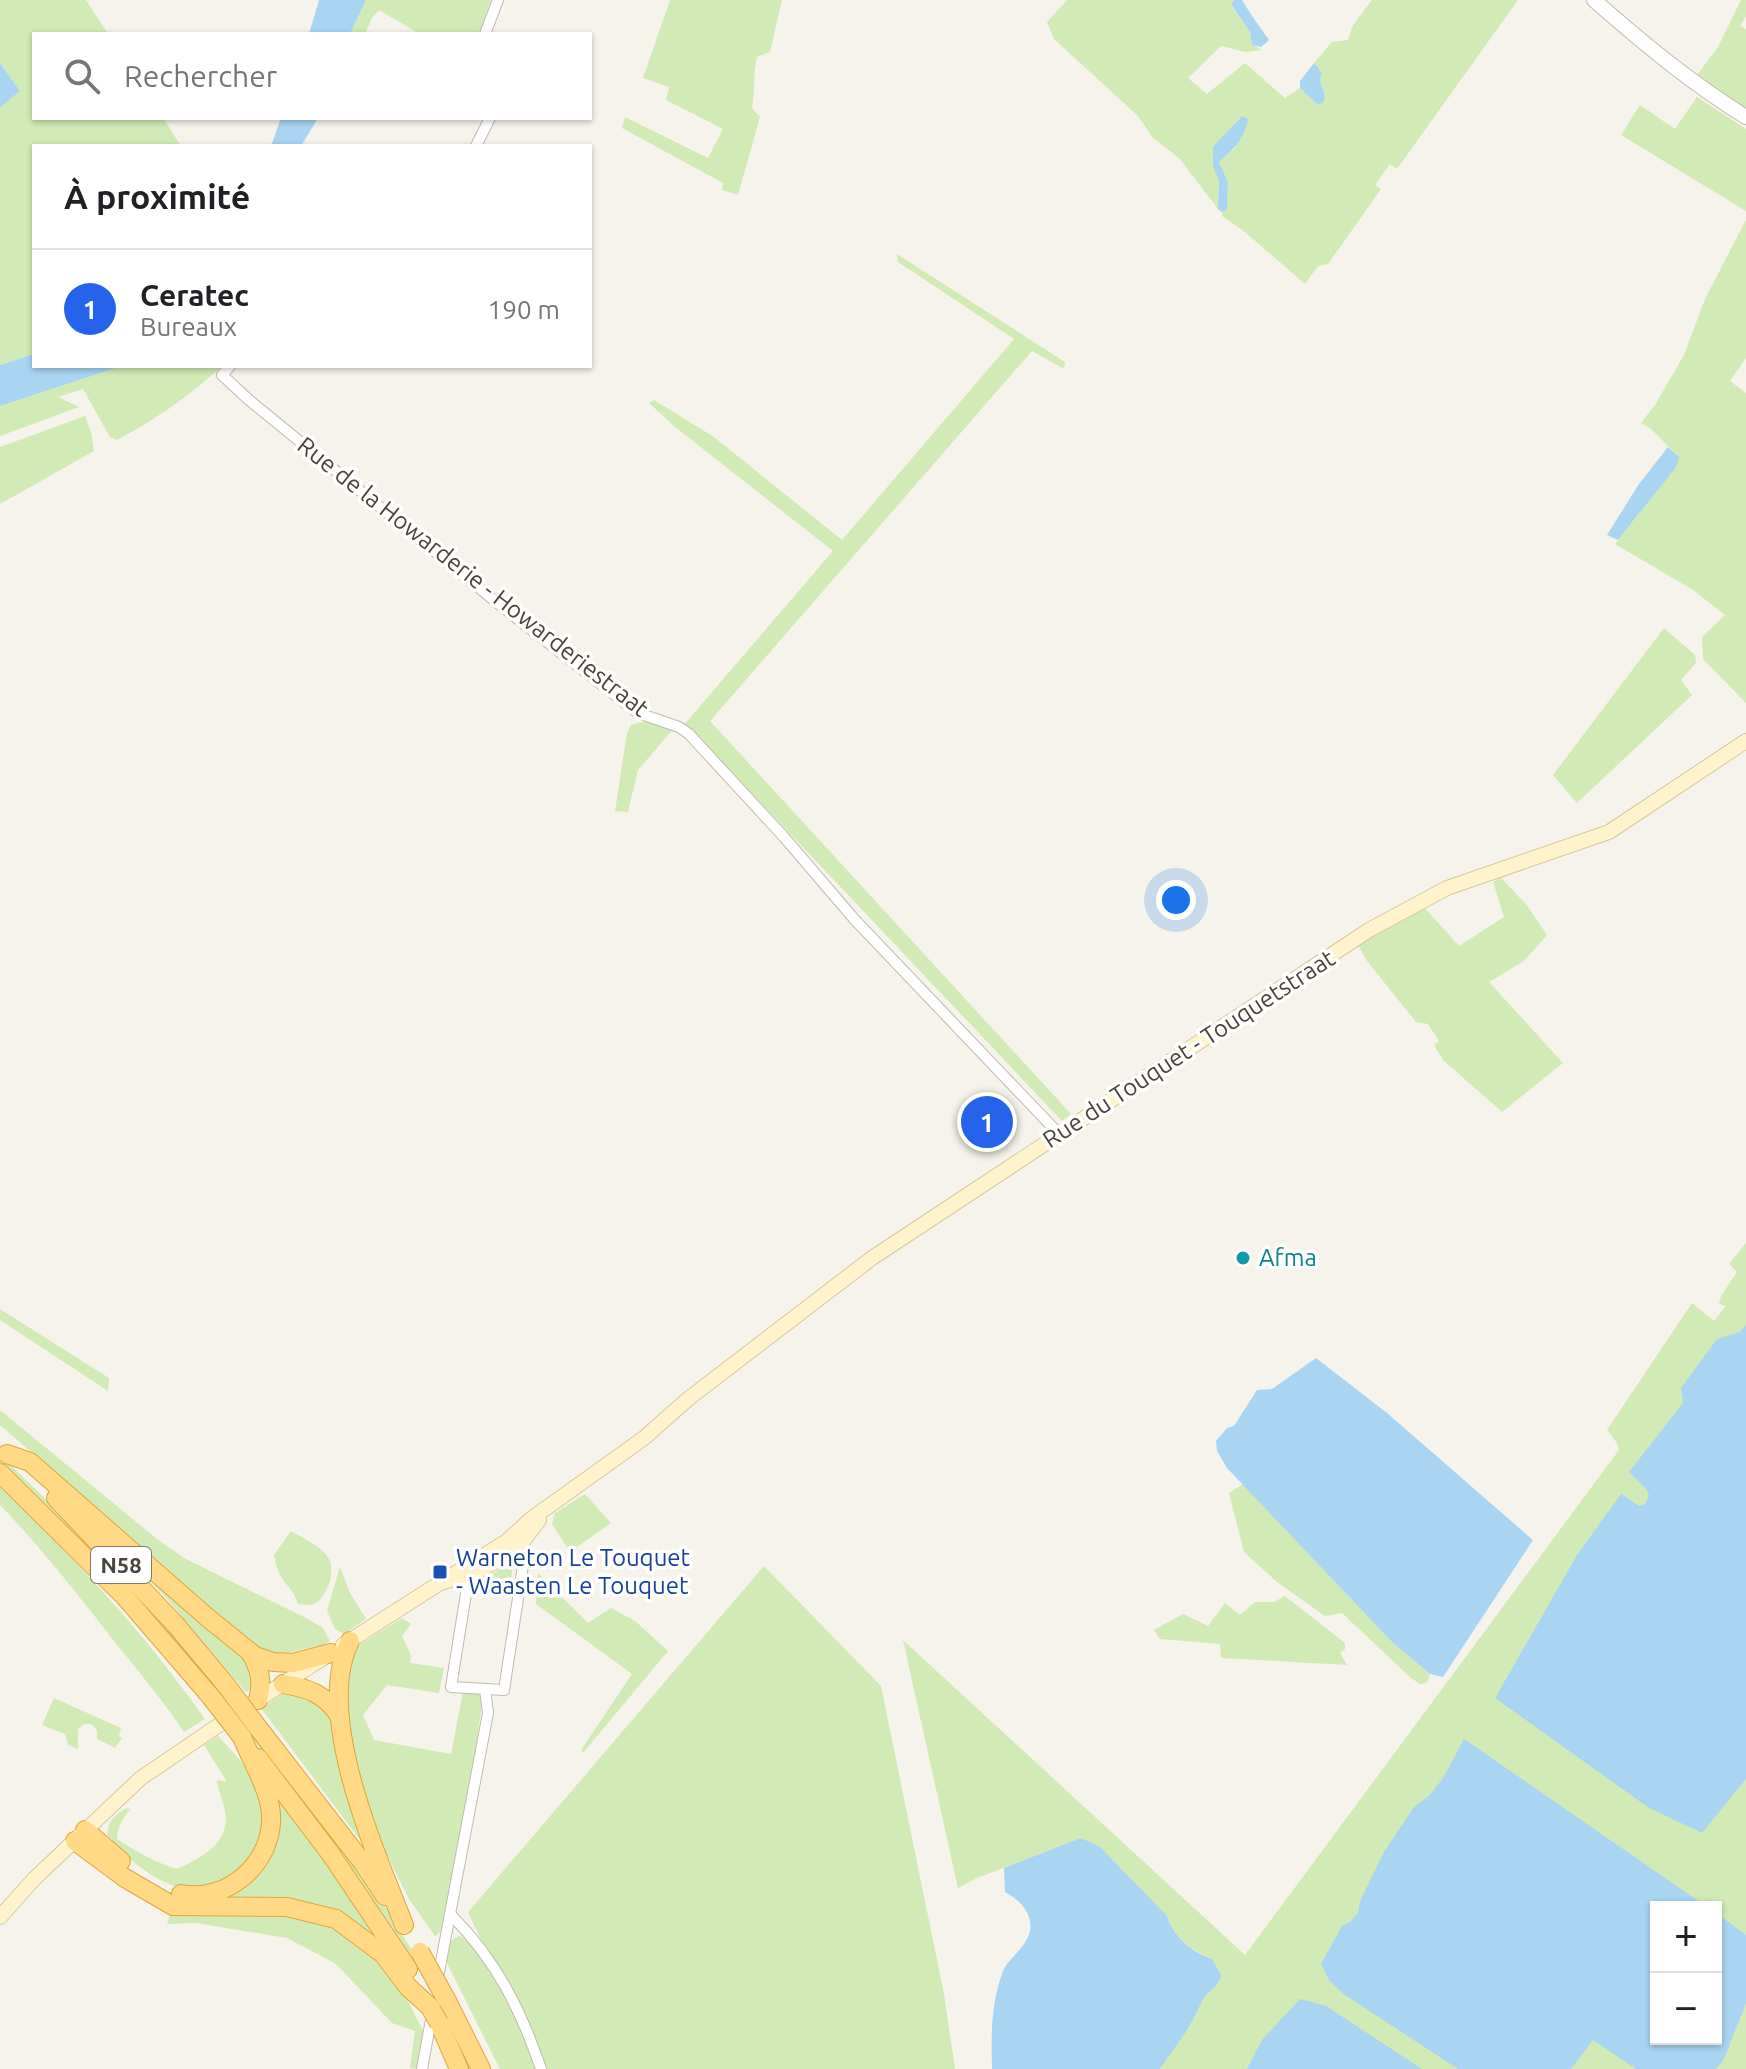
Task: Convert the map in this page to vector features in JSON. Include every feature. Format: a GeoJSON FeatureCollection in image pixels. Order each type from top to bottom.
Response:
{"type":"FeatureCollection","features":[{"type":"Feature","properties":{"kind":"highway"},"geometry":{"type":"LineString","coordinates":[[4,1450],[30,1462],[250,1652],[273,1662],[293,1663],[331,1653]]}},
{"type":"Feature","properties":{"kind":"highway","name":"N58"},"geometry":{"type":"LineString","coordinates":[[4,1450],[118,1562],[226,1685],[249,1731],[409,1980],[438,2010],[481,2069]]}},
{"type":"Feature","properties":{"kind":"highway","name":"N58"},"geometry":{"type":"LineString","coordinates":[[0,1473],[125,1597],[211,1697],[249,1731],[363,1863],[420,1952],[459,2069]]}},
{"type":"Feature","properties":{"kind":"highway"},"geometry":{"type":"LineString","coordinates":[[350,1641],[339,1674],[341,1719],[352,1780],[365,1824],[404,1925]]}},
{"type":"Feature","properties":{"kind":"highway"},"geometry":{"type":"LineString","coordinates":[[250,1652],[261,1675],[262,1687],[258,1700]]}},
{"type":"Feature","properties":{"kind":"highway"},"geometry":{"type":"LineString","coordinates":[[283,1684],[319,1694],[341,1719]]}},
{"type":"Feature","properties":{"kind":"highway"},"geometry":{"type":"LineString","coordinates":[[80,1835],[168,1891],[201,1896],[233,1884],[249,1872],[261,1856],[269,1836],[271,1813],[249,1731]]}},
{"type":"Feature","properties":{"kind":"highway"},"geometry":{"type":"LineString","coordinates":[[80,1835],[125,1878],[173,1906],[287,1907],[336,1919],[383,1954],[409,1980]]}},
{"type":"Feature","properties":{"kind":"main road","name":"Rue du Touquet - Touquetstraat"},"geometry":{"type":"LineString","coordinates":[[444,1580],[469,1575],[493,1564],[551,1506],[644,1438],[688,1399],[872,1258],[1396,913],[1473,877],[1609,832],[1746,741]]}},
{"type":"Feature","properties":{"kind":"main road","name":"Rue du Touquet - Touquetstraat"},"geometry":{"type":"LineString","coordinates":[[0,1917],[141,1778],[444,1580],[512,1543]]}},
{"type":"Feature","properties":{"kind":"street"},"geometry":{"type":"LineString","coordinates":[[486,32],[498,0]]}},
{"type":"Feature","properties":{"kind":"street"},"geometry":{"type":"LineString","coordinates":[[1594,0],[1687,79],[1746,117]]}},
{"type":"Feature","properties":{"kind":"street"},"geometry":{"type":"LineString","coordinates":[[477,144],[489,120]]}},
{"type":"Feature","properties":{"kind":"street","name":"Rue de la Howarderie - Howarderiestraat"},"geometry":{"type":"LineString","coordinates":[[228,368],[222,375],[249,400],[489,596],[638,713],[679,727],[689,734],[855,920],[1060,1135]]}},
{"type":"Feature","properties":{"kind":"street"},"geometry":{"type":"LineString","coordinates":[[469,1575],[451,1687],[504,1690],[524,1559],[512,1543]]}},
{"type":"Feature","properties":{"kind":"street"},"geometry":{"type":"LineString","coordinates":[[422,2069],[488,1713],[485,1690]]}},
{"type":"Feature","properties":{"kind":"street"},"geometry":{"type":"LineString","coordinates":[[452,1916],[474,1937],[497,1969],[524,2022],[541,2069]]}},
{"type":"Feature","properties":{"kind":"green space"},"geometry":{"type":"Polygon","coordinates":[[[0,0],[86,0],[107,32],[32,32],[32,120],[164,120],[180,144],[32,144],[32,355],[0,365],[0,108],[20,91],[0,63],[0,0]]]}},
{"type":"Feature","properties":{"kind":"green space"},"geometry":{"type":"Polygon","coordinates":[[[366,0],[491,0],[480,32],[417,32],[379,10],[366,32],[351,32],[366,0]]]}},
{"type":"Feature","properties":{"kind":"green space"},"geometry":{"type":"Polygon","coordinates":[[[670,0],[782,0],[770,52],[757,57],[752,108],[760,117],[738,195],[722,190],[723,183],[622,128],[625,117],[708,158],[723,129],[666,100],[669,87],[643,78],[670,0]]]}},
{"type":"Feature","properties":{"kind":"green space"},"geometry":{"type":"Polygon","coordinates":[[[1067,0],[1235,0],[1231,5],[1250,32],[1252,44],[1262,50],[1245,52],[1221,46],[1188,78],[1207,94],[1245,63],[1285,98],[1300,88],[1318,105],[1325,97],[1320,80],[1322,73],[1314,63],[1332,42],[1348,40],[1353,25],[1372,0],[1518,0],[1397,169],[1390,164],[1375,185],[1381,189],[1328,264],[1318,266],[1305,284],[1222,216],[1227,208],[1228,182],[1219,162],[1235,148],[1239,117],[1231,131],[1213,147],[1219,180],[1218,209],[1179,158],[1153,138],[1138,116],[1054,39],[1047,22],[1067,0]]]}},
{"type":"Feature","properties":{"kind":"green space"},"geometry":{"type":"Polygon","coordinates":[[[1741,0],[1746,0],[1746,16],[1740,26],[1746,29],[1746,109],[1697,75],[1718,47],[1741,0]]]}},
{"type":"Feature","properties":{"kind":"green space"},"geometry":{"type":"Polygon","coordinates":[[[1697,97],[1746,129],[1746,211],[1621,135],[1640,105],[1675,129],[1697,97]]]}},
{"type":"Feature","properties":{"kind":"green space"},"geometry":{"type":"Polygon","coordinates":[[[1746,220],[1746,358],[1730,381],[1746,393],[1746,703],[1703,659],[1702,637],[1725,615],[1693,590],[1615,544],[1678,456],[1641,423],[1684,355],[1705,299],[1746,220]]]}},
{"type":"Feature","properties":{"kind":"green space"},"geometry":{"type":"Polygon","coordinates":[[[897,254],[1065,362],[1064,369],[1032,351],[710,721],[1071,1114],[1062,1121],[694,732],[683,726],[833,551],[675,427],[649,403],[654,400],[714,437],[842,540],[1014,339],[898,262],[897,254]]]}},
{"type":"Feature","properties":{"kind":"green space"},"geometry":{"type":"Polygon","coordinates":[[[116,368],[220,368],[172,406],[117,440],[110,437],[83,389],[58,397],[79,407],[0,436],[0,406],[116,368]]]}},
{"type":"Feature","properties":{"kind":"green space"},"geometry":{"type":"Polygon","coordinates":[[[85,416],[94,451],[0,504],[0,447],[85,416]]]}},
{"type":"Feature","properties":{"kind":"green space"},"geometry":{"type":"Polygon","coordinates":[[[1664,628],[1695,655],[1696,663],[1681,680],[1692,695],[1577,803],[1553,775],[1664,628]]]}},
{"type":"Feature","properties":{"kind":"green space"},"geometry":{"type":"Polygon","coordinates":[[[647,721],[674,728],[638,770],[628,812],[615,811],[627,733],[631,725],[647,721]]]}},
{"type":"Feature","properties":{"kind":"green space"},"geometry":{"type":"Polygon","coordinates":[[[1501,878],[1526,904],[1547,935],[1524,961],[1489,982],[1563,1063],[1502,1112],[1443,1060],[1434,1045],[1439,1041],[1428,1024],[1416,1022],[1367,961],[1358,945],[1423,906],[1459,946],[1504,917],[1493,882],[1501,878]]]}},
{"type":"Feature","properties":{"kind":"green space"},"geometry":{"type":"Polygon","coordinates":[[[1746,1243],[1746,2069],[1160,2069],[1188,2029],[1205,1996],[1222,1976],[1212,1959],[1184,1942],[1173,1930],[1167,1916],[1082,1838],[958,1888],[903,1640],[1245,1955],[1619,1450],[1607,1430],[1692,1303],[1714,1321],[1726,1306],[1719,1304],[1721,1296],[1737,1272],[1729,1264],[1746,1243]]]}},
{"type":"Feature","properties":{"kind":"green space"},"geometry":{"type":"Polygon","coordinates":[[[0,1309],[109,1378],[108,1391],[0,1320],[0,1309]]]}},
{"type":"Feature","properties":{"kind":"green space"},"geometry":{"type":"Polygon","coordinates":[[[0,1410],[184,1558],[308,1619],[323,1628],[330,1641],[318,1648],[281,1655],[257,1649],[0,1425],[0,1410]]]}},
{"type":"Feature","properties":{"kind":"green space"},"geometry":{"type":"Polygon","coordinates":[[[0,1455],[80,1532],[149,1605],[230,1699],[225,1704],[62,1524],[0,1463],[0,1455]]]}},
{"type":"Feature","properties":{"kind":"green space"},"geometry":{"type":"Polygon","coordinates":[[[1243,1484],[1392,1642],[1430,1674],[1427,1683],[1420,1684],[1411,1678],[1342,1613],[1325,1616],[1277,1582],[1244,1552],[1229,1493],[1243,1484]]]}},
{"type":"Feature","properties":{"kind":"green space"},"geometry":{"type":"Polygon","coordinates":[[[0,1487],[108,1598],[205,1719],[184,1732],[71,1586],[0,1505],[0,1487]]]}},
{"type":"Feature","properties":{"kind":"green space"},"geometry":{"type":"Polygon","coordinates":[[[585,1494],[611,1523],[570,1552],[552,1524],[555,1513],[585,1494]]]}},
{"type":"Feature","properties":{"kind":"green space"},"geometry":{"type":"Polygon","coordinates":[[[95,1523],[251,1663],[256,1686],[246,1692],[168,1600],[95,1523]]]}},
{"type":"Feature","properties":{"kind":"green space"},"geometry":{"type":"Polygon","coordinates":[[[291,1531],[311,1542],[331,1562],[326,1591],[311,1605],[298,1604],[276,1565],[274,1555],[291,1531]]]}},
{"type":"Feature","properties":{"kind":"green space"},"geometry":{"type":"Polygon","coordinates":[[[513,1560],[508,1586],[480,1582],[513,1560]]]}},
{"type":"Feature","properties":{"kind":"green space"},"geometry":{"type":"Polygon","coordinates":[[[764,1566],[881,1686],[944,1994],[955,2069],[500,2069],[445,1959],[449,1945],[459,1936],[469,1940],[499,1978],[468,1912],[764,1566]]]}},
{"type":"Feature","properties":{"kind":"green space"},"geometry":{"type":"Polygon","coordinates":[[[340,1567],[350,1593],[366,1619],[344,1634],[335,1629],[327,1611],[340,1567]]]}},
{"type":"Feature","properties":{"kind":"green space"},"geometry":{"type":"Polygon","coordinates":[[[538,1573],[588,1623],[611,1608],[635,1621],[668,1651],[583,1753],[581,1750],[632,1674],[536,1604],[538,1573]]]}},
{"type":"Feature","properties":{"kind":"green space"},"geometry":{"type":"Polygon","coordinates":[[[1285,1596],[1345,1643],[1345,1649],[1340,1653],[1347,1665],[1221,1658],[1220,1644],[1160,1639],[1154,1630],[1183,1614],[1208,1626],[1225,1603],[1240,1615],[1255,1602],[1274,1602],[1285,1596]]]}},
{"type":"Feature","properties":{"kind":"green space"},"geometry":{"type":"Polygon","coordinates":[[[402,1618],[411,1624],[402,1636],[411,1655],[410,1663],[444,1668],[439,1693],[387,1685],[363,1715],[374,1740],[451,1754],[463,1692],[481,1694],[471,1779],[441,1931],[435,1936],[409,1899],[376,1833],[355,1763],[343,1684],[351,1650],[402,1618]]]}},
{"type":"Feature","properties":{"kind":"green space"},"geometry":{"type":"Polygon","coordinates":[[[292,1688],[329,1707],[378,1864],[261,1708],[292,1688]]]}},
{"type":"Feature","properties":{"kind":"green space"},"geometry":{"type":"Polygon","coordinates":[[[54,1698],[121,1728],[119,1736],[122,1738],[115,1748],[97,1739],[97,1730],[91,1724],[85,1724],[78,1729],[78,1749],[68,1745],[65,1734],[42,1725],[54,1698]]]}},
{"type":"Feature","properties":{"kind":"green space"},"geometry":{"type":"Polygon","coordinates":[[[247,1722],[370,1882],[420,1963],[415,1966],[338,1849],[242,1726],[247,1722]]]}},
{"type":"Feature","properties":{"kind":"green space"},"geometry":{"type":"Polygon","coordinates":[[[218,1736],[256,1782],[264,1808],[263,1827],[247,1861],[233,1874],[217,1884],[199,1888],[179,1887],[152,1875],[112,1844],[108,1827],[118,1813],[126,1808],[131,1809],[121,1823],[117,1839],[147,1857],[177,1869],[209,1850],[221,1837],[226,1819],[217,1780],[227,1782],[204,1745],[218,1736]]]}},
{"type":"Feature","properties":{"kind":"green space"},"geometry":{"type":"Polygon","coordinates":[[[270,1788],[340,1878],[387,1952],[336,1914],[174,1901],[163,1893],[177,1897],[253,1872],[270,1788]]]}},
{"type":"Feature","properties":{"kind":"green space"},"geometry":{"type":"Polygon","coordinates":[[[171,1911],[290,1914],[331,1926],[386,1966],[407,1999],[423,2031],[417,2069],[410,2068],[415,2031],[392,2023],[336,1964],[287,1938],[196,1923],[167,1924],[171,1911]]]}},
{"type":"Feature","properties":{"kind":"water"},"geometry":{"type":"Polygon","coordinates":[[[319,0],[366,0],[351,32],[310,32],[319,0]]]}},
{"type":"Feature","properties":{"kind":"water"},"geometry":{"type":"Polygon","coordinates":[[[1242,0],[1269,40],[1261,47],[1252,45],[1250,32],[1231,4],[1242,0]]]}},
{"type":"Feature","properties":{"kind":"water"},"geometry":{"type":"Polygon","coordinates":[[[0,63],[20,91],[0,108],[0,63]]]}},
{"type":"Feature","properties":{"kind":"water"},"geometry":{"type":"Polygon","coordinates":[[[1314,63],[1322,73],[1320,80],[1325,97],[1318,105],[1300,88],[1300,81],[1314,63]]]}},
{"type":"Feature","properties":{"kind":"water"},"geometry":{"type":"Polygon","coordinates":[[[1242,116],[1248,119],[1241,138],[1219,162],[1228,182],[1227,209],[1222,212],[1218,209],[1219,180],[1213,166],[1213,147],[1242,116]]]}},
{"type":"Feature","properties":{"kind":"water"},"geometry":{"type":"Polygon","coordinates":[[[280,120],[317,120],[302,144],[272,144],[280,120]]]}},
{"type":"Feature","properties":{"kind":"water"},"geometry":{"type":"Polygon","coordinates":[[[32,355],[32,368],[116,368],[0,406],[0,365],[32,355]]]}},
{"type":"Feature","properties":{"kind":"water"},"geometry":{"type":"Polygon","coordinates":[[[1668,447],[1679,457],[1676,467],[1618,540],[1607,535],[1639,484],[1668,447]]]}},
{"type":"Feature","properties":{"kind":"water"},"geometry":{"type":"Polygon","coordinates":[[[1746,1325],[1746,1779],[1702,1833],[1649,1808],[1495,1698],[1577,1555],[1621,1494],[1639,1506],[1645,1504],[1649,1496],[1647,1490],[1629,1472],[1683,1403],[1681,1388],[1717,1339],[1740,1332],[1746,1325]]]}},
{"type":"Feature","properties":{"kind":"water"},"geometry":{"type":"Polygon","coordinates":[[[1316,1358],[1387,1413],[1533,1540],[1443,1677],[1430,1674],[1392,1642],[1227,1468],[1217,1451],[1216,1441],[1227,1428],[1234,1426],[1257,1390],[1272,1389],[1316,1358]]]}},
{"type":"Feature","properties":{"kind":"water"},"geometry":{"type":"Polygon","coordinates":[[[1464,1739],[1698,1901],[1650,1901],[1650,2045],[1722,2045],[1722,1917],[1746,1935],[1746,2003],[1724,2059],[1716,2069],[1636,2069],[1593,2040],[1571,2069],[1458,2069],[1342,1993],[1329,1980],[1321,1964],[1342,1926],[1358,1913],[1360,1901],[1384,1852],[1414,1807],[1429,1796],[1443,1778],[1464,1739]]]}},
{"type":"Feature","properties":{"kind":"water"},"geometry":{"type":"Polygon","coordinates":[[[1081,1838],[1100,1847],[1167,1916],[1178,1936],[1191,1948],[1212,1959],[1222,1976],[1205,1996],[1188,2029],[1160,2069],[992,2069],[993,2019],[999,1983],[1005,1967],[1025,1943],[1030,1931],[1024,1907],[1005,1892],[1004,1868],[1081,1838]]]}},
{"type":"Feature","properties":{"kind":"water"},"geometry":{"type":"Polygon","coordinates":[[[1300,1999],[1326,2006],[1422,2069],[1247,2069],[1262,2040],[1300,1999]]]}},
{"type":"Feature","properties":{"kind":"place","name":"Ceratec"},"geometry":{"type":"Point","coordinates":[987,1122]}},
{"type":"Feature","properties":{"kind":"place","name":"Afma"},"geometry":{"type":"Point","coordinates":[1243,1258]}},
{"type":"Feature","properties":{"kind":"place","name":"Warneton Le Touquet - Waasten Le Touquet"},"geometry":{"type":"Point","coordinates":[440,1572]}}]}
